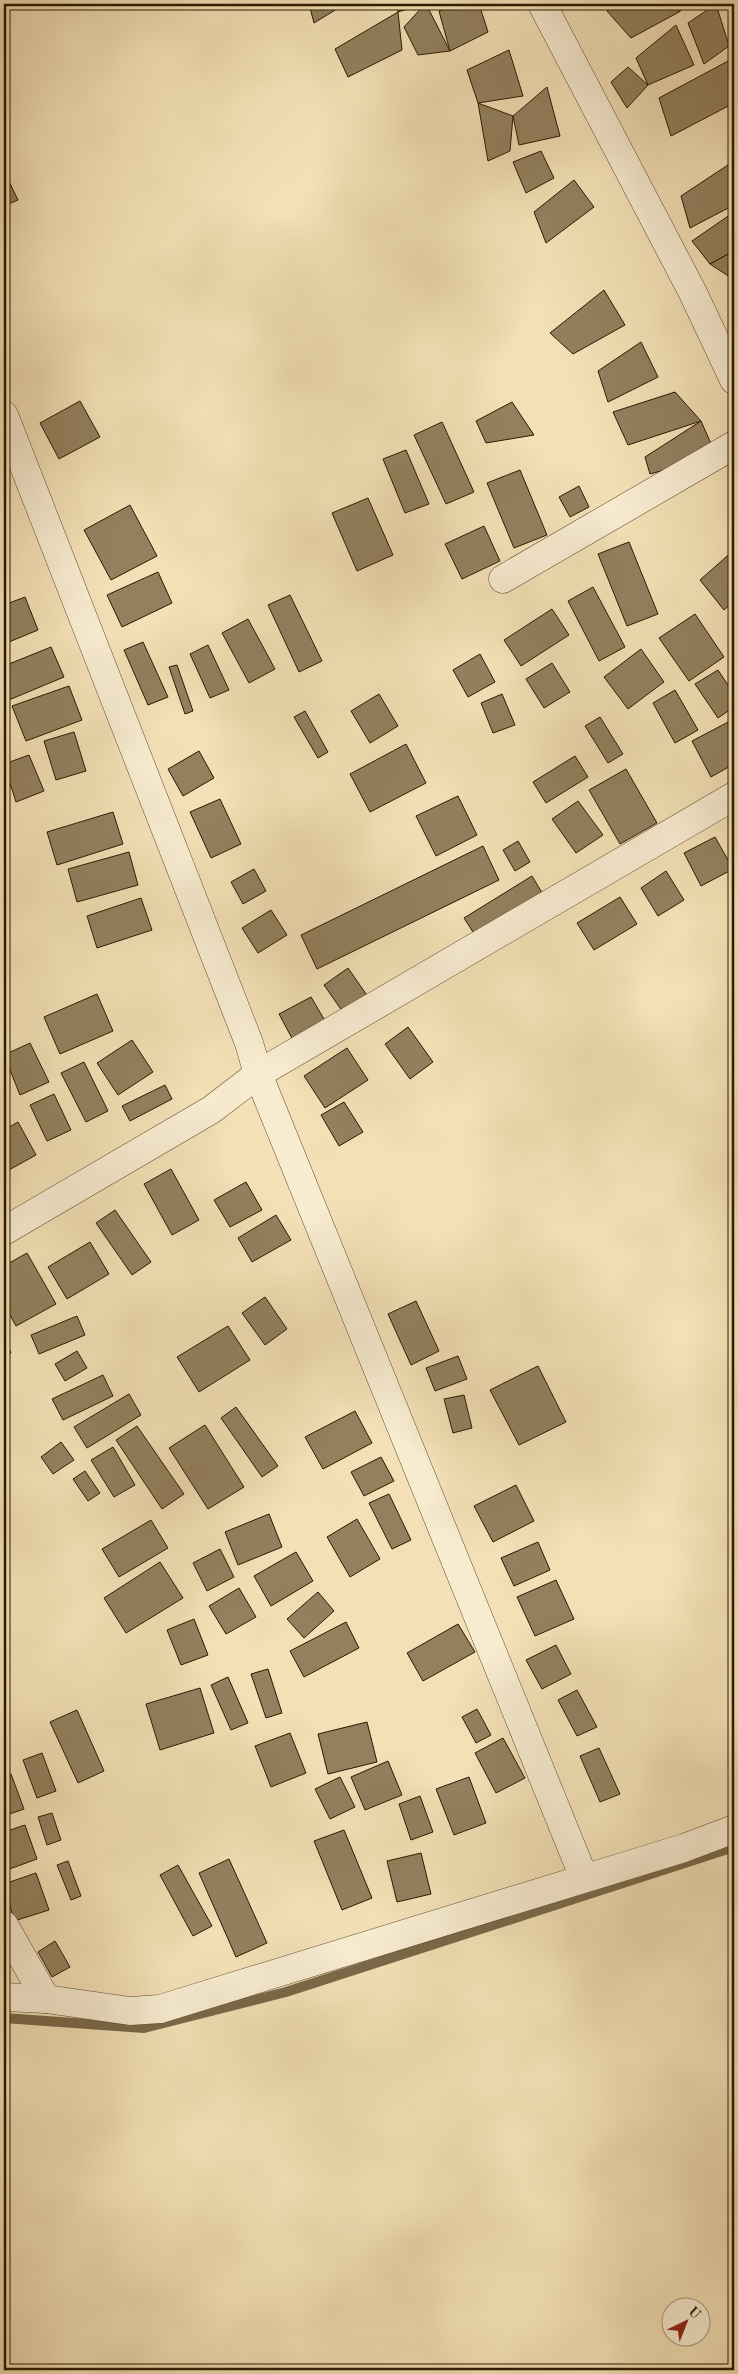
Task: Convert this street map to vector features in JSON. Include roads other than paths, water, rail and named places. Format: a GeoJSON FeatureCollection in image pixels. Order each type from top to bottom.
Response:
{"type":"FeatureCollection","features":[{"type":"Feature","properties":{"kind":"street"},"geometry":{"type":"LineString","coordinates":[[542,4],[693,293],[734,380]]}},
{"type":"Feature","properties":{"kind":"street"},"geometry":{"type":"LineString","coordinates":[[4,415],[249,1043],[258,1074],[584,1878]]}},
{"type":"Feature","properties":{"kind":"street"},"geometry":{"type":"LineString","coordinates":[[503,580],[734,445]]}},
{"type":"Feature","properties":{"kind":"street"},"geometry":{"type":"LineString","coordinates":[[4,1231],[210,1110],[258,1074],[734,796]]}},
{"type":"Feature","properties":{"kind":"street"},"geometry":{"type":"LineString","coordinates":[[4,1997],[46,1999],[130,2011],[160,2009],[684,1848],[734,1829]]}},
{"type":"Feature","properties":{"kind":"street"},"geometry":{"type":"LineString","coordinates":[[4,1925],[46,1999]]}},
{"type":"Feature","properties":{"kind":"waterway"},"geometry":{"type":"LineString","coordinates":[[4,2018],[144,2028],[286,1992],[734,1847]]}}]}
